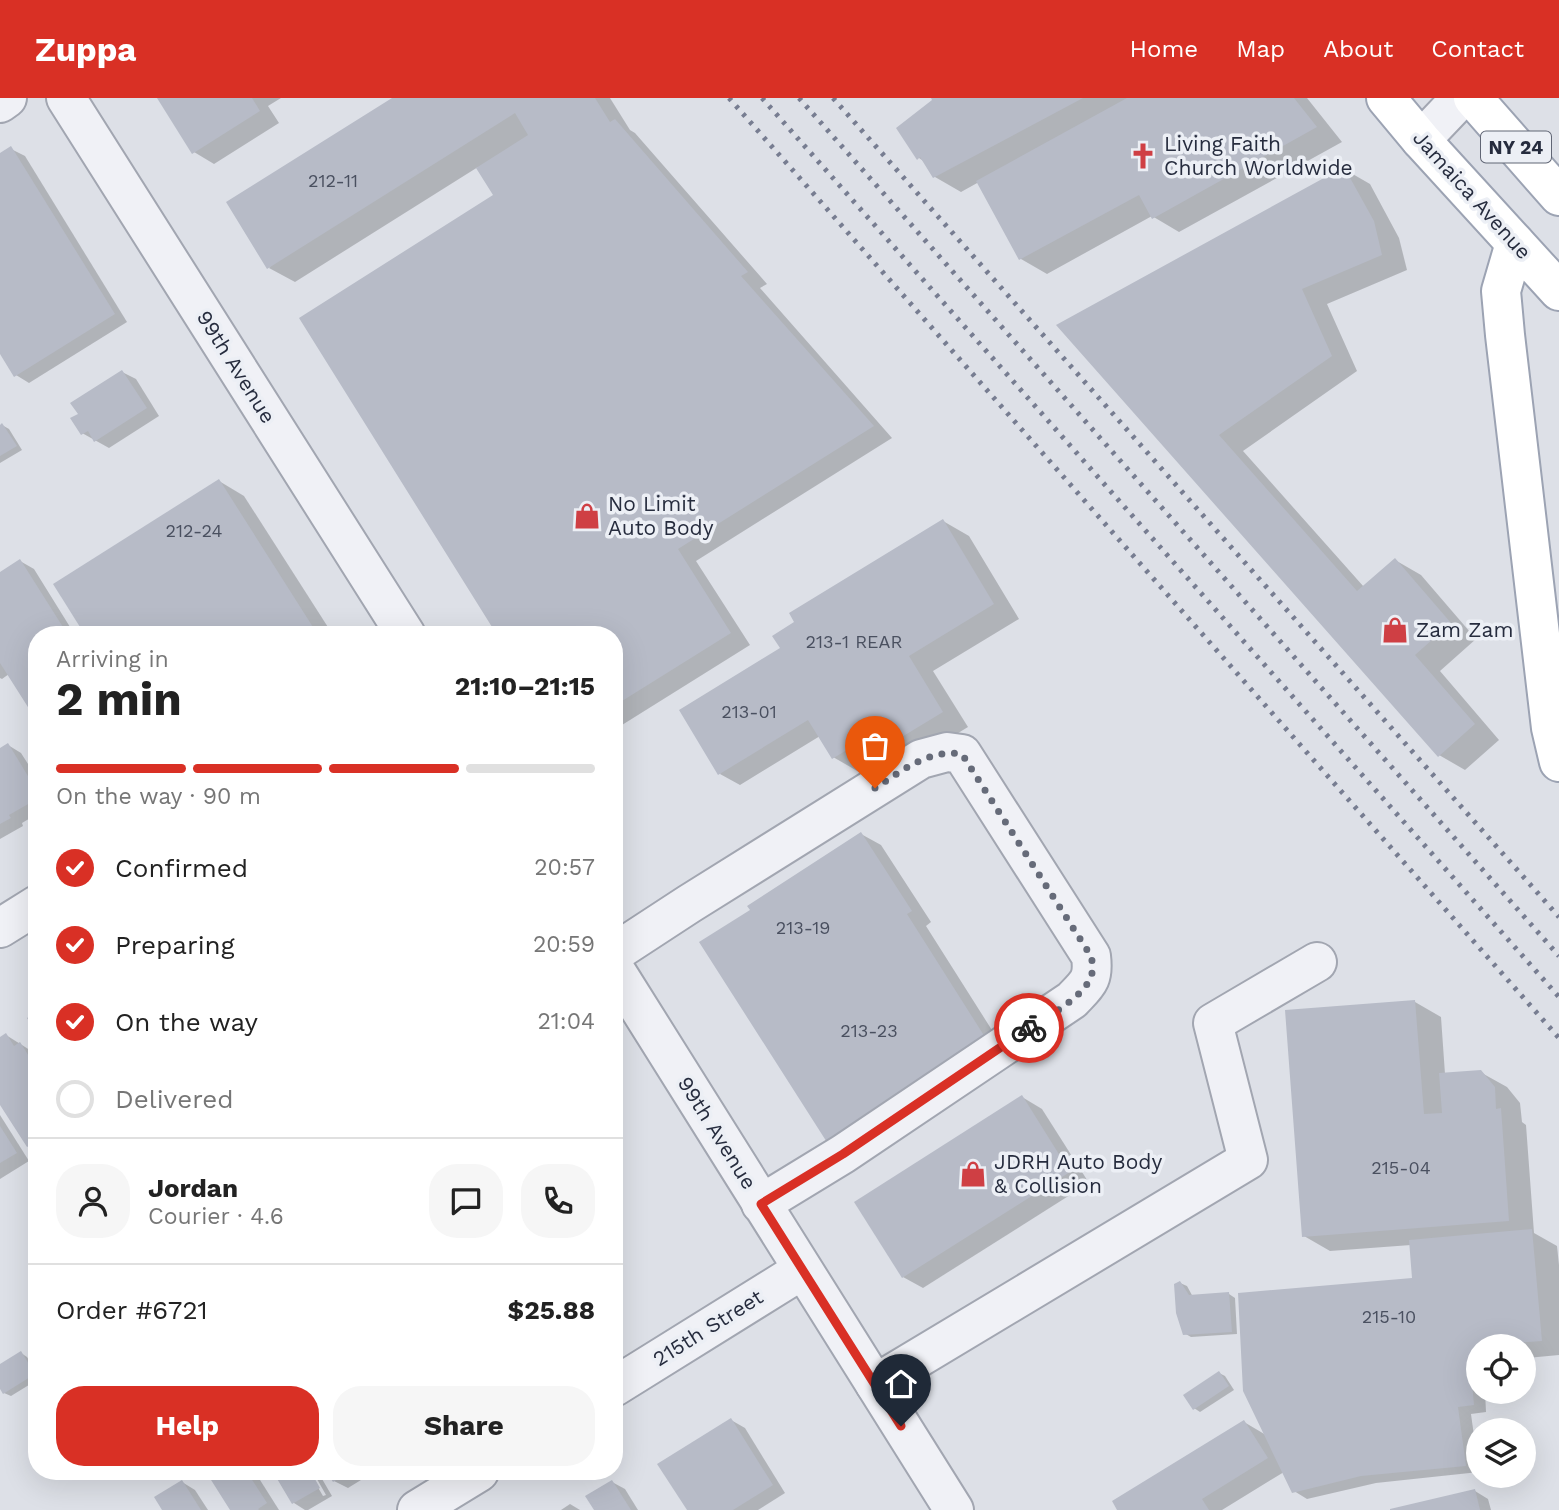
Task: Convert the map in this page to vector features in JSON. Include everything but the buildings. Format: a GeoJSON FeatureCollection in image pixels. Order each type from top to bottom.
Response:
{"type":"FeatureCollection","features":[{"type":"Feature","properties":{"kind":"main road","name":"Jamaica Avenue"},"geometry":{"type":"LineString","coordinates":[[1386,98],[1559,291]]}},
{"type":"Feature","properties":{"kind":"main road","name":"NY 24"},"geometry":{"type":"LineString","coordinates":[[1473,98],[1559,196]]}},
{"type":"Feature","properties":{"kind":"main road"},"geometry":{"type":"LineString","coordinates":[[1515,243],[1501,291],[1551,728],[1559,762]]}},
{"type":"Feature","properties":{"kind":"street"},"geometry":{"type":"LineString","coordinates":[[0,103],[7,98]]}},
{"type":"Feature","properties":{"kind":"street","name":"99th Avenue"},"geometry":{"type":"LineString","coordinates":[[66,98],[400,626]]}},
{"type":"Feature","properties":{"kind":"street"},"geometry":{"type":"LineString","coordinates":[[1421,140],[1461,98]]}},
{"type":"Feature","properties":{"kind":"street"},"geometry":{"type":"LineString","coordinates":[[623,947],[921,760],[947,752],[962,754],[1091,956],[1093,971],[1088,983],[1072,1000],[843,1154],[761,1204]]}},
{"type":"Feature","properties":{"kind":"street"},"geometry":{"type":"LineString","coordinates":[[0,928],[28,911]]}},
{"type":"Feature","properties":{"kind":"street"},"geometry":{"type":"LineString","coordinates":[[874,1384],[1248,1160],[1213,1023],[1317,962]]}},
{"type":"Feature","properties":{"kind":"street","name":"99th Avenue"},"geometry":{"type":"LineString","coordinates":[[623,982],[954,1510]]}},
{"type":"Feature","properties":{"kind":"street","name":"215th Street"},"geometry":{"type":"LineString","coordinates":[[623,1381],[802,1270]]}},
{"type":"Feature","properties":{"kind":"street"},"geometry":{"type":"LineString","coordinates":[[417,1510],[466,1480]]}},
{"type":"Feature","properties":{"kind":"railway"},"geometry":{"type":"LineString","coordinates":[[729,98],[1559,1038]]}},
{"type":"Feature","properties":{"kind":"railway"},"geometry":{"type":"LineString","coordinates":[[762,98],[1559,997]]}},
{"type":"Feature","properties":{"kind":"railway"},"geometry":{"type":"LineString","coordinates":[[799,98],[1559,956]]}},
{"type":"Feature","properties":{"kind":"railway"},"geometry":{"type":"LineString","coordinates":[[833,98],[1559,917]]}},
{"type":"Feature","properties":{"kind":"way so far"},"geometry":{"type":"LineString","coordinates":[[875,788],[933,755],[947,752],[962,754],[1091,956],[1093,971],[1088,983],[1072,1000],[1029,1028]]}},
{"type":"Feature","properties":{"kind":"place","name":"Living Faith Church Worldwide"},"geometry":{"type":"Point","coordinates":[1143,156]}},
{"type":"Feature","properties":{"kind":"place","name":"No Limit Auto Body"},"geometry":{"type":"Point","coordinates":[587,516]}},
{"type":"Feature","properties":{"kind":"place","name":"Zam Zam"},"geometry":{"type":"Point","coordinates":[1395,630]}},
{"type":"Feature","properties":{"kind":"place","name":"JDRH Auto Body & Collision"},"geometry":{"type":"Point","coordinates":[973,1174]}},
{"type":"Feature","properties":{"kind":"route"},"geometry":{"type":"LineString","coordinates":[[901,1426],[761,1204],[843,1154],[1029,1028]]}}]}
